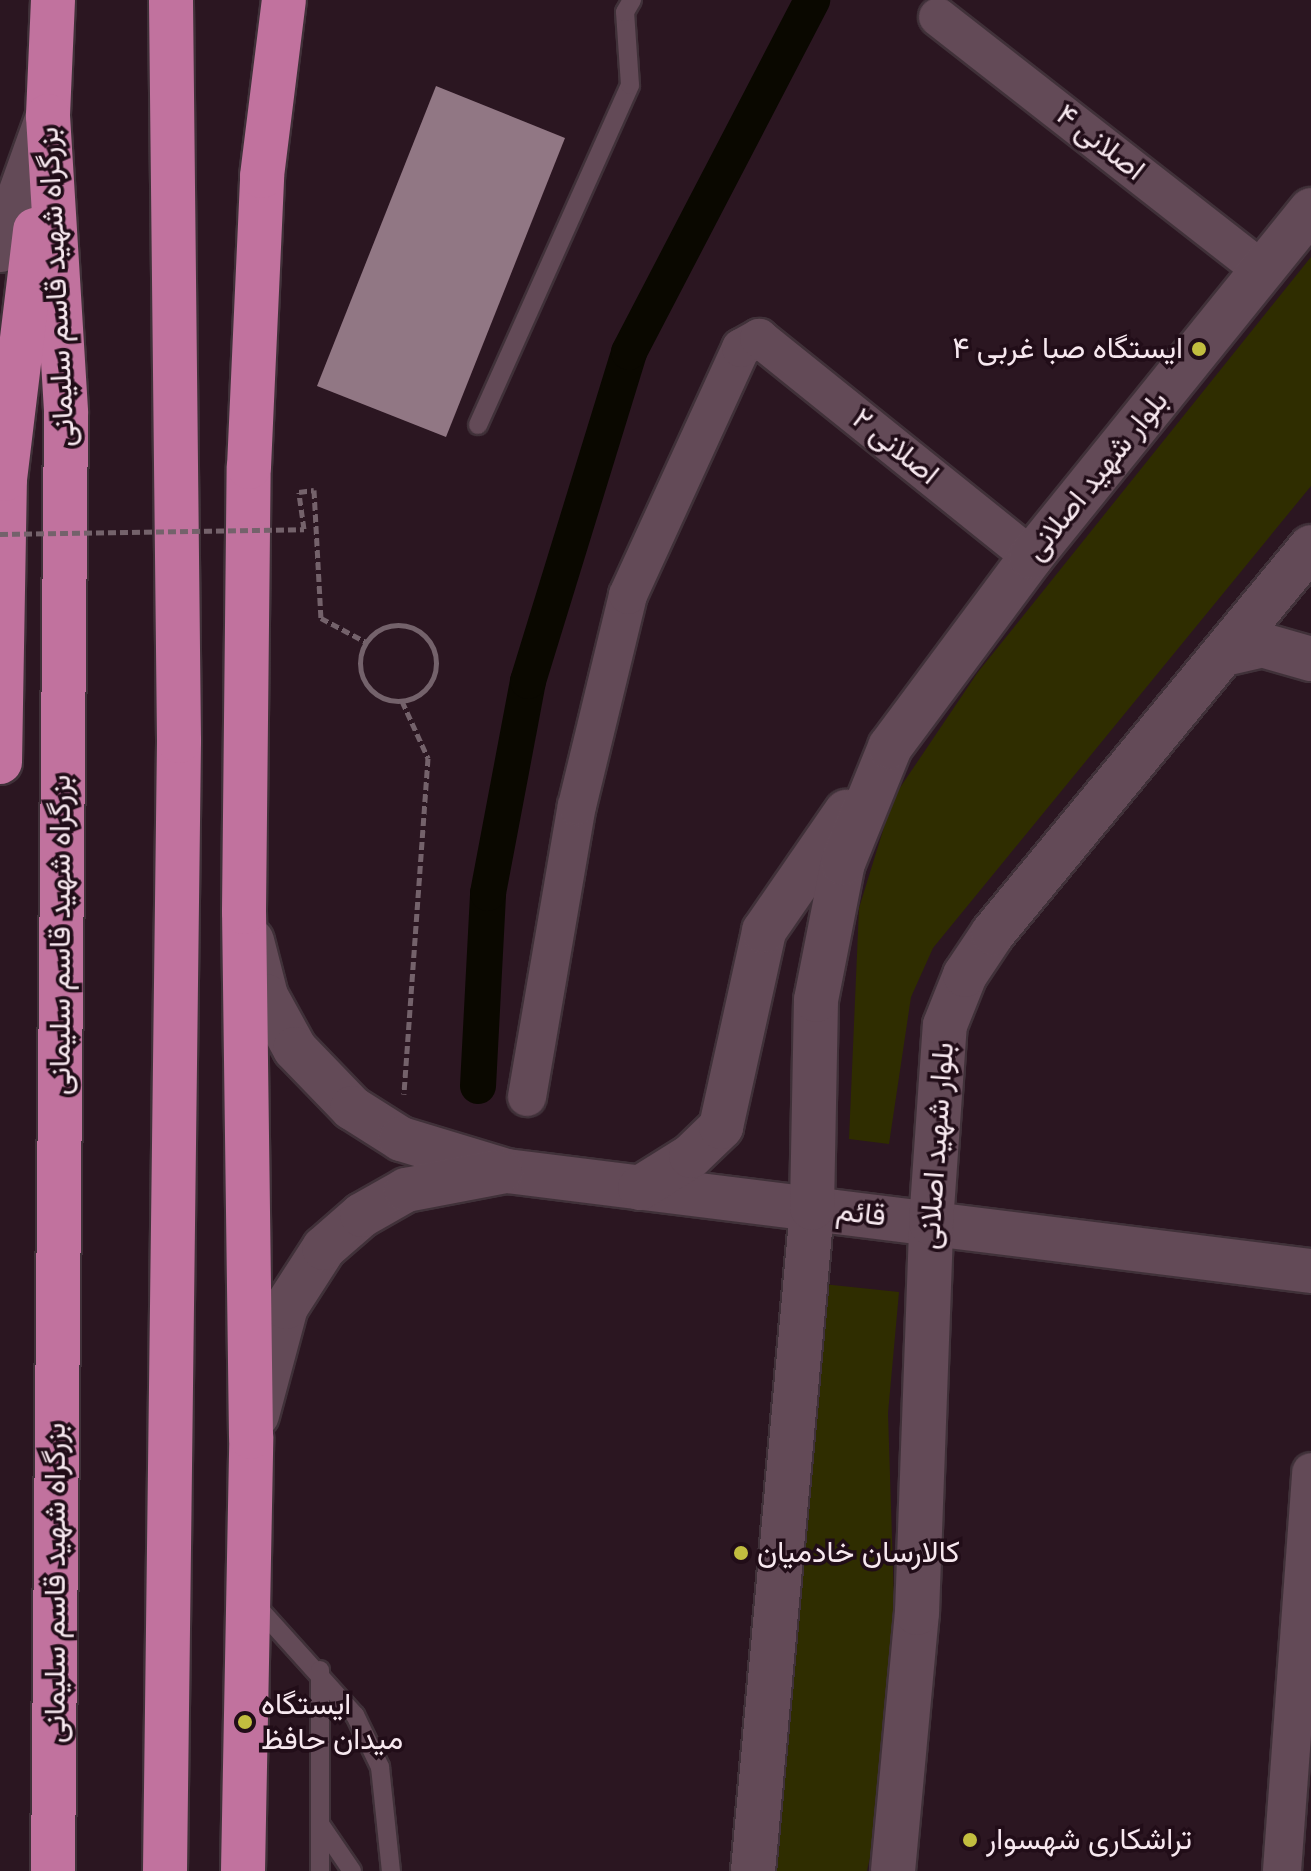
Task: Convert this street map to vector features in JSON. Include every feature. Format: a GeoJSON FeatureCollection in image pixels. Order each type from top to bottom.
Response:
{"type":"FeatureCollection","features":[{"type":"Feature","properties":{"kind":"highway","name":"بزرگراه شهید قاسم سلیمانی"},"geometry":{"type":"LineString","coordinates":[[53,0],[48,116],[66,413],[53,1871]]}},
{"type":"Feature","properties":{"kind":"highway"},"geometry":{"type":"LineString","coordinates":[[165,1871],[179,741],[171,0]]}},
{"type":"Feature","properties":{"kind":"highway"},"geometry":{"type":"LineString","coordinates":[[243,1871],[251,1437],[244,912],[249,452],[262,176],[284,0]]}},
{"type":"Feature","properties":{"kind":"highway"},"geometry":{"type":"LineString","coordinates":[[0,762],[5,479],[48,116]]}},
{"type":"Feature","properties":{"kind":"main road"},"geometry":{"type":"LineString","coordinates":[[0,250],[48,116]]}},
{"type":"Feature","properties":{"kind":"main road","name":"بلوار شهید اصلانی"},"geometry":{"type":"LineString","coordinates":[[640,1188],[691,1156],[721,1127],[764,931],[890,747],[1031,557],[1311,210]]}},
{"type":"Feature","properties":{"kind":"main road","name":"بلوار شهید اصلانی"},"geometry":{"type":"LineString","coordinates":[[893,1871],[917,1613],[931,1223],[945,1025],[965,975],[1041,872],[1311,547]]}},
{"type":"Feature","properties":{"kind":"main road"},"geometry":{"type":"LineString","coordinates":[[1224,654],[1262,645],[1311,659]]}},
{"type":"Feature","properties":{"kind":"main road","name":"بلوار شهید اصلانی"},"geometry":{"type":"LineString","coordinates":[[753,1871],[812,1208],[816,1000],[843,863],[890,747]]}},
{"type":"Feature","properties":{"kind":"main road"},"geometry":{"type":"LineString","coordinates":[[244,912],[266,996],[295,1049],[352,1108],[401,1139],[507,1171]]}},
{"type":"Feature","properties":{"kind":"main road"},"geometry":{"type":"LineString","coordinates":[[251,1437],[286,1307],[324,1248],[362,1215],[406,1190],[507,1171]]}},
{"type":"Feature","properties":{"kind":"main road","name":"قائم"},"geometry":{"type":"LineString","coordinates":[[507,1171],[1311,1271]]}},
{"type":"Feature","properties":{"kind":"street","name":"اصلانی ۴"},"geometry":{"type":"LineString","coordinates":[[938,17],[1262,270]]}},
{"type":"Feature","properties":{"kind":"street","name":"اصلانی ۲"},"geometry":{"type":"LineString","coordinates":[[527,1097],[577,806],[628,595],[733,357],[759,338],[1031,557]]}},
{"type":"Feature","properties":{"kind":"street"},"geometry":{"type":"LineString","coordinates":[[1282,1871],[1311,1472]]}},
{"type":"Feature","properties":{"kind":"lane"},"geometry":{"type":"LineString","coordinates":[[478,425],[630,85],[625,12],[632,0]]}},
{"type":"Feature","properties":{"kind":"lane"},"geometry":{"type":"LineString","coordinates":[[246,1595],[320,1670],[355,1715],[380,1767],[391,1871]]}},
{"type":"Feature","properties":{"kind":"lane"},"geometry":{"type":"LineString","coordinates":[[320,1670],[320,1871]]}},
{"type":"Feature","properties":{"kind":"lane"},"geometry":{"type":"LineString","coordinates":[[320,1824],[352,1871]]}},
{"type":"Feature","properties":{"kind":"path"},"geometry":{"type":"LineString","coordinates":[[0,534],[304,529],[299,492],[314,490],[321,618],[366,642]]}},
{"type":"Feature","properties":{"kind":"path"},"geometry":{"type":"LineString","coordinates":[[400,625],[413,628],[432,645],[436,657],[431,682],[413,698],[402,701],[375,693],[360,670],[366,642],[374,633],[400,625]]}},
{"type":"Feature","properties":{"kind":"path"},"geometry":{"type":"LineString","coordinates":[[401,1139],[428,758],[402,701]]}},
{"type":"Feature","properties":{"kind":"shaded area"},"geometry":{"type":"Polygon","coordinates":[[[1311,257],[1311,486],[933,948],[911,997],[889,1144],[849,1139],[859,908],[893,798],[978,672],[1311,257]]]}},
{"type":"Feature","properties":{"kind":"shaded area"},"geometry":{"type":"Polygon","coordinates":[[[823,1284],[899,1292],[888,1413],[894,1600],[881,1807],[867,1871],[770,1871],[823,1284]]]}},
{"type":"Feature","properties":{"kind":"building"},"geometry":{"type":"Polygon","coordinates":[[[436,86],[565,138],[446,437],[317,386],[436,86]]]}},
{"type":"Feature","properties":{"kind":"waterway"},"geometry":{"type":"LineString","coordinates":[[478,1086],[488,893],[528,681],[629,352],[812,0]]}},
{"type":"Feature","properties":{"kind":"place","name":"ایستگاه صبا غربی ۴"},"geometry":{"type":"Point","coordinates":[1199,349]}},
{"type":"Feature","properties":{"kind":"place","name":"کالارسان خادمیان"},"geometry":{"type":"Point","coordinates":[741,1553]}},
{"type":"Feature","properties":{"kind":"place","name":"ایستگاه میدان حافظ"},"geometry":{"type":"Point","coordinates":[245,1722]}},
{"type":"Feature","properties":{"kind":"place","name":"تراشکاری شهسوار"},"geometry":{"type":"Point","coordinates":[970,1840]}}]}
